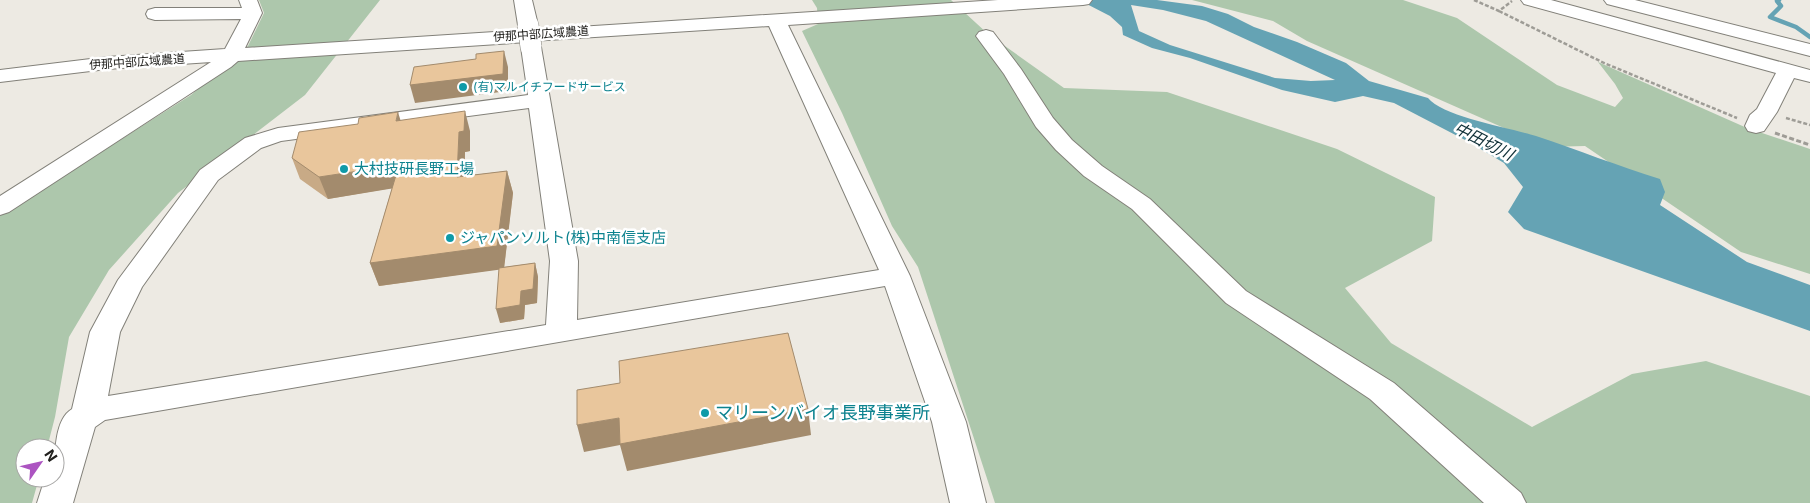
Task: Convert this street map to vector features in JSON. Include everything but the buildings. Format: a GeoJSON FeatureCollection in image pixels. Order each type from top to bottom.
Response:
{"type":"FeatureCollection","features":[{"type":"Feature","properties":{"kind":"street","name":"伊那中部広域農道"},"geometry":{"type":"LineString","coordinates":[[0,76],[107,64],[228,59],[827,16],[1083,0]]}},
{"type":"Feature","properties":{"kind":"street"},"geometry":{"type":"LineString","coordinates":[[1530,0],[1810,76]]}},
{"type":"Feature","properties":{"kind":"street"},"geometry":{"type":"LineString","coordinates":[[1613,0],[1810,50]]}},
{"type":"Feature","properties":{"kind":"street"},"geometry":{"type":"LineString","coordinates":[[155,14],[250,7],[228,59]]}},
{"type":"Feature","properties":{"kind":"street"},"geometry":{"type":"LineString","coordinates":[[526,16],[794,11],[801,13],[790,19],[896,276],[949,422],[968,503]]}},
{"type":"Feature","properties":{"kind":"street"},"geometry":{"type":"LineString","coordinates":[[526,16],[546,16]]}},
{"type":"Feature","properties":{"kind":"street"},"geometry":{"type":"LineString","coordinates":[[526,16],[564,260],[561,333]]}},
{"type":"Feature","properties":{"kind":"street"},"geometry":{"type":"LineString","coordinates":[[986,36],[1014,73],[1044,122],[1064,146],[1093,170],[1141,204],[1236,297],[1382,391],[1508,503]]}},
{"type":"Feature","properties":{"kind":"street"},"geometry":{"type":"LineString","coordinates":[[0,207],[228,59],[395,55],[531,49]]}},
{"type":"Feature","properties":{"kind":"street"},"geometry":{"type":"LineString","coordinates":[[1756,126],[1758,120],[1766,112],[1788,70]]}},
{"type":"Feature","properties":{"kind":"street"},"geometry":{"type":"LineString","coordinates":[[88,414],[105,332],[128,286],[209,175],[254,143],[278,135],[538,100]]}},
{"type":"Feature","properties":{"kind":"street"},"geometry":{"type":"LineString","coordinates":[[55,503],[80,420],[88,414],[114,406],[896,276]]}},
{"type":"Feature","properties":{"kind":"path"},"geometry":{"type":"LineString","coordinates":[[1474,0],[1604,63],[1756,126],[1810,145]]}},
{"type":"Feature","properties":{"kind":"path"},"geometry":{"type":"LineString","coordinates":[[1499,11],[1514,0]]}},
{"type":"Feature","properties":{"kind":"green space"},"geometry":{"type":"Polygon","coordinates":[[[259,0],[380,0],[305,95],[178,193],[109,270],[69,337],[50,438],[15,438],[15,488],[36,488],[32,503],[0,503],[0,216],[191,95],[248,46],[264,13],[259,0]]]}},
{"type":"Feature","properties":{"kind":"green space"},"geometry":{"type":"Polygon","coordinates":[[[812,0],[951,0],[988,34],[1064,88],[1167,92],[1337,149],[1435,197],[1432,241],[1345,288],[1391,343],[1532,427],[1632,374],[1706,361],[1810,396],[1810,503],[995,503],[918,267],[892,226],[842,113],[802,31],[818,24],[817,8],[812,0]]]}},
{"type":"Feature","properties":{"kind":"green space"},"geometry":{"type":"Polygon","coordinates":[[[1192,0],[1403,0],[1457,18],[1557,85],[1615,107],[1623,98],[1598,62],[1747,128],[1810,149],[1810,274],[1741,252],[1585,146],[1547,147],[1307,41],[1273,21],[1192,0]]]}},
{"type":"Feature","properties":{"kind":"water","name":"中田切川"},"geometry":{"type":"Polygon","coordinates":[[[1079,0],[1157,0],[1202,6],[1228,14],[1254,27],[1297,42],[1346,63],[1369,81],[1428,98],[1436,105],[1448,111],[1536,136],[1660,179],[1665,192],[1660,205],[1747,262],[1810,285],[1810,331],[1524,229],[1508,212],[1523,187],[1504,163],[1469,142],[1394,103],[1363,96],[1335,102],[1282,90],[1190,58],[1152,48],[1123,35],[1122,27],[1110,16],[1079,0]],[[1131,5],[1139,31],[1170,45],[1275,78],[1311,81],[1335,80],[1206,21],[1163,10],[1131,5]]]}},
{"type":"Feature","properties":{"kind":"waterway"},"geometry":{"type":"LineString","coordinates":[[1779,0],[1777,1],[1781,6],[1770,17],[1796,27],[1810,37]]}},
{"type":"Feature","properties":{"kind":"place","name":"(有)マルイチフードサービス"},"geometry":{"type":"Point","coordinates":[463,87]}},
{"type":"Feature","properties":{"kind":"place","name":"大村技研長野工場"},"geometry":{"type":"Point","coordinates":[344,169]}},
{"type":"Feature","properties":{"kind":"place","name":"ジャパンソルト(株)中南信支店"},"geometry":{"type":"Point","coordinates":[450,238]}},
{"type":"Feature","properties":{"kind":"place","name":"マリーンバイオ長野事業所"},"geometry":{"type":"Point","coordinates":[705,413]}}]}
